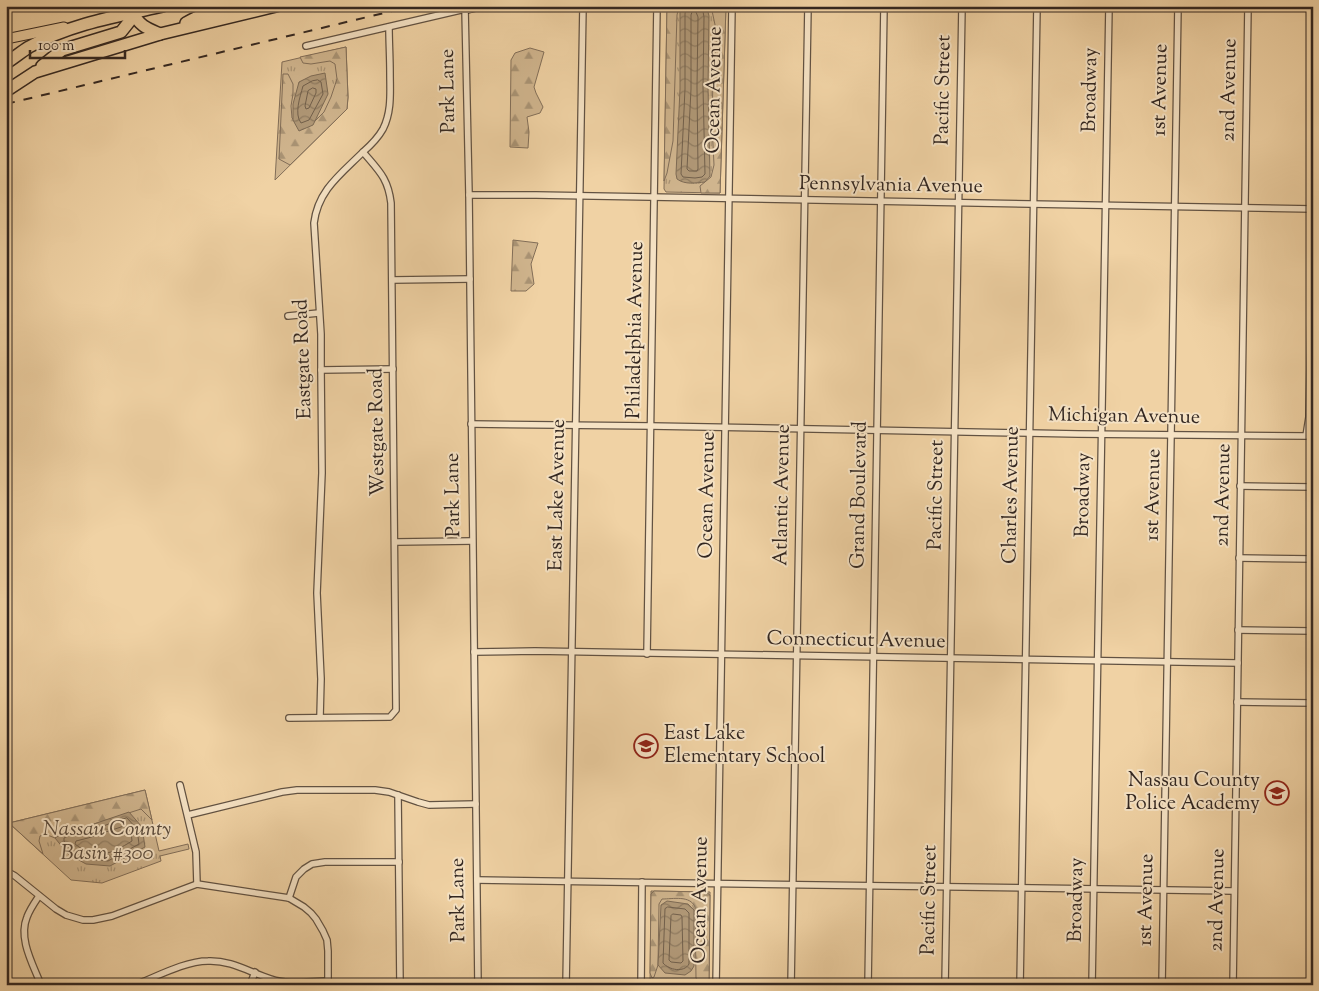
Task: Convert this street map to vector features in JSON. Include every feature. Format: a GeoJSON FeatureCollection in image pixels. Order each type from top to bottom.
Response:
{"type":"FeatureCollection","features":[{"type":"Feature","properties":{"kind":"highway"},"geometry":{"type":"LineString","coordinates":[[6,63],[28,48],[50,37],[96,21],[163,6]]}},
{"type":"Feature","properties":{"kind":"highway"},"geometry":{"type":"LineString","coordinates":[[172,31],[195,18],[233,6]]}},
{"type":"Feature","properties":{"kind":"highway"},"geometry":{"type":"LineString","coordinates":[[35,72],[160,34],[276,6]]}},
{"type":"Feature","properties":{"kind":"highway"},"geometry":{"type":"LineString","coordinates":[[133,13],[138,22],[147,29],[160,34]]}},
{"type":"Feature","properties":{"kind":"highway"},"geometry":{"type":"LineString","coordinates":[[6,91],[35,72],[62,50],[121,32],[130,22],[133,13]]}},
{"type":"Feature","properties":{"kind":"main road"},"geometry":{"type":"LineString","coordinates":[[6,39],[96,21]]}},
{"type":"Feature","properties":{"kind":"main road"},"geometry":{"type":"LineString","coordinates":[[6,83],[24,79]]}},
{"type":"Feature","properties":{"kind":"street"},"geometry":{"type":"LineString","coordinates":[[306,46],[478,6]]}},
{"type":"Feature","properties":{"kind":"street","name":"East Lake Avenue"},"geometry":{"type":"LineString","coordinates":[[566,985],[583,6]]}},
{"type":"Feature","properties":{"kind":"street","name":"Philadelphia Avenue"},"geometry":{"type":"LineString","coordinates":[[647,654],[657,6]]}},
{"type":"Feature","properties":{"kind":"street","name":"Ocean Avenue"},"geometry":{"type":"LineString","coordinates":[[716,985],[732,6]]}},
{"type":"Feature","properties":{"kind":"street","name":"Atlantic Avenue"},"geometry":{"type":"LineString","coordinates":[[791,985],[808,6]]}},
{"type":"Feature","properties":{"kind":"street","name":"Grand Boulevard"},"geometry":{"type":"LineString","coordinates":[[868,985],[884,6]]}},
{"type":"Feature","properties":{"kind":"street","name":"Pacific Street"},"geometry":{"type":"LineString","coordinates":[[945,985],[962,6]]}},
{"type":"Feature","properties":{"kind":"street","name":"Charles Avenue"},"geometry":{"type":"LineString","coordinates":[[1020,985],[1037,6]]}},
{"type":"Feature","properties":{"kind":"street","name":"Broadway"},"geometry":{"type":"LineString","coordinates":[[1092,985],[1109,6]]}},
{"type":"Feature","properties":{"kind":"street","name":"1st Avenue"},"geometry":{"type":"LineString","coordinates":[[1162,985],[1178,6]]}},
{"type":"Feature","properties":{"kind":"street","name":"2nd Avenue"},"geometry":{"type":"LineString","coordinates":[[1233,985],[1248,6]]}},
{"type":"Feature","properties":{"kind":"street","name":"Park Lane"},"geometry":{"type":"LineString","coordinates":[[463,8],[469,195],[478,985]]}},
{"type":"Feature","properties":{"kind":"street","name":"Eastgate Road"},"geometry":{"type":"LineString","coordinates":[[320,717],[321,678],[317,593],[322,473],[322,370],[314,235],[315,213],[320,199],[328,187],[379,135],[388,116],[390,99],[389,27]]}},
{"type":"Feature","properties":{"kind":"street","name":"Westgate Road"},"geometry":{"type":"LineString","coordinates":[[320,717],[390,717],[396,710],[397,703],[391,203],[390,190],[382,175],[363,152]]}},
{"type":"Feature","properties":{"kind":"street","name":"Pennsylvania Avenue"},"geometry":{"type":"LineString","coordinates":[[469,195],[1313,209]]}},
{"type":"Feature","properties":{"kind":"street"},"geometry":{"type":"LineString","coordinates":[[1311,417],[1313,226]]}},
{"type":"Feature","properties":{"kind":"street"},"geometry":{"type":"LineString","coordinates":[[392,280],[470,279]]}},
{"type":"Feature","properties":{"kind":"street"},"geometry":{"type":"LineString","coordinates":[[288,316],[319,313]]}},
{"type":"Feature","properties":{"kind":"street"},"geometry":{"type":"LineString","coordinates":[[322,370],[393,369]]}},
{"type":"Feature","properties":{"kind":"street","name":"Michigan Avenue"},"geometry":{"type":"LineString","coordinates":[[471,424],[1306,436],[1311,417]]}},
{"type":"Feature","properties":{"kind":"street"},"geometry":{"type":"LineString","coordinates":[[1240,486],[1313,487]]}},
{"type":"Feature","properties":{"kind":"street"},"geometry":{"type":"LineString","coordinates":[[396,542],[472,542]]}},
{"type":"Feature","properties":{"kind":"street"},"geometry":{"type":"LineString","coordinates":[[1239,558],[1313,559]]}},
{"type":"Feature","properties":{"kind":"street"},"geometry":{"type":"LineString","coordinates":[[1238,630],[1313,631]]}},
{"type":"Feature","properties":{"kind":"street","name":"Connecticut Avenue"},"geometry":{"type":"LineString","coordinates":[[474,652],[535,651],[1238,663]]}},
{"type":"Feature","properties":{"kind":"street"},"geometry":{"type":"LineString","coordinates":[[1237,702],[1313,704]]}},
{"type":"Feature","properties":{"kind":"street"},"geometry":{"type":"LineString","coordinates":[[289,718],[320,717]]}},
{"type":"Feature","properties":{"kind":"street"},"geometry":{"type":"LineString","coordinates":[[180,785],[196,852],[197,884]]}},
{"type":"Feature","properties":{"kind":"street"},"geometry":{"type":"LineString","coordinates":[[188,815],[297,790],[375,790],[389,792],[429,804],[476,804]]}},
{"type":"Feature","properties":{"kind":"street"},"geometry":{"type":"LineString","coordinates":[[398,795],[400,985]]}},
{"type":"Feature","properties":{"kind":"street"},"geometry":{"type":"LineString","coordinates":[[289,898],[296,877],[312,864],[325,862],[399,862]]}},
{"type":"Feature","properties":{"kind":"street"},"geometry":{"type":"LineString","coordinates":[[6,872],[15,876],[48,904],[66,915],[83,920],[94,920],[112,916],[197,884],[289,898],[311,913],[327,940],[328,983],[283,982],[232,963],[206,961],[188,964],[135,985]]}},
{"type":"Feature","properties":{"kind":"street"},"geometry":{"type":"LineString","coordinates":[[477,880],[1234,891]]}},
{"type":"Feature","properties":{"kind":"street"},"geometry":{"type":"LineString","coordinates":[[641,985],[642,882]]}},
{"type":"Feature","properties":{"kind":"street"},"geometry":{"type":"LineString","coordinates":[[39,896],[27,916],[24,935],[26,948],[41,985]]}},
{"type":"Feature","properties":{"kind":"street"},"geometry":{"type":"LineString","coordinates":[[250,985],[256,972]]}},
{"type":"Feature","properties":{"kind":"green space"},"geometry":{"type":"Polygon","coordinates":[[[667,6],[726,6],[720,193],[666,192],[664,189],[667,6]]]}},
{"type":"Feature","properties":{"kind":"green space"},"geometry":{"type":"Polygon","coordinates":[[[667,6],[679,6],[677,15],[673,141],[664,181],[667,6]]]}},
{"type":"Feature","properties":{"kind":"green space"},"geometry":{"type":"Polygon","coordinates":[[[711,6],[726,6],[720,193],[701,193],[700,186],[711,177],[714,165],[712,124],[713,76],[717,34],[711,6]]]}},
{"type":"Feature","properties":{"kind":"green space"},"geometry":{"type":"Polygon","coordinates":[[[346,47],[347,109],[275,180],[282,62],[346,47]]]}},
{"type":"Feature","properties":{"kind":"green space"},"geometry":{"type":"Polygon","coordinates":[[[346,47],[347,109],[290,165],[279,159],[283,74],[288,74],[293,84],[292,118],[302,128],[314,122],[324,112],[337,79],[335,64],[330,61],[311,64],[303,63],[300,57],[346,47]]]}},
{"type":"Feature","properties":{"kind":"green space"},"geometry":{"type":"Polygon","coordinates":[[[530,48],[544,52],[534,87],[543,107],[540,113],[527,117],[529,132],[528,148],[510,147],[511,60],[515,53],[530,48]]]}},
{"type":"Feature","properties":{"kind":"green space"},"geometry":{"type":"Polygon","coordinates":[[[513,240],[538,243],[531,264],[534,284],[526,291],[511,291],[513,240]]]}},
{"type":"Feature","properties":{"kind":"green space"},"geometry":{"type":"Polygon","coordinates":[[[145,790],[159,851],[188,844],[189,849],[160,856],[161,861],[102,883],[71,880],[9,823],[145,790]]]}},
{"type":"Feature","properties":{"kind":"green space"},"geometry":{"type":"Polygon","coordinates":[[[145,790],[152,820],[141,809],[85,827],[66,831],[55,838],[45,834],[40,836],[39,841],[43,854],[9,823],[145,790]]]}},
{"type":"Feature","properties":{"kind":"green space"},"geometry":{"type":"Polygon","coordinates":[[[651,891],[710,892],[709,985],[650,985],[651,891]]]}},
{"type":"Feature","properties":{"kind":"green space"},"geometry":{"type":"Polygon","coordinates":[[[654,891],[706,892],[710,895],[709,985],[699,983],[696,978],[695,907],[693,903],[685,899],[662,899],[659,904],[658,965],[652,978],[650,973],[651,894],[654,891]]]}},
{"type":"Feature","properties":{"kind":"water"},"geometry":{"type":"Polygon","coordinates":[[[682,6],[702,6],[707,8],[709,16],[710,176],[705,182],[698,183],[680,181],[677,179],[676,174],[680,89],[680,13],[682,6]]]}},
{"type":"Feature","properties":{"kind":"water"},"geometry":{"type":"Polygon","coordinates":[[[325,73],[328,94],[313,125],[299,131],[293,120],[293,104],[299,82],[311,76],[325,73]]]}},
{"type":"Feature","properties":{"kind":"water","name":"Nassau County Basin #300"},"geometry":{"type":"Polygon","coordinates":[[[129,812],[142,827],[145,847],[110,866],[86,864],[68,854],[55,838],[66,831],[85,827],[129,812]]]}},
{"type":"Feature","properties":{"kind":"water"},"geometry":{"type":"Polygon","coordinates":[[[667,901],[688,904],[694,910],[694,966],[685,975],[665,973],[658,965],[661,905],[667,901]]]}},
{"type":"Feature","properties":{"kind":"railway"},"geometry":{"type":"LineString","coordinates":[[6,104],[413,6]]}},
{"type":"Feature","properties":{"kind":"place","name":"East Lake Elementary School"},"geometry":{"type":"Point","coordinates":[646,746]}},
{"type":"Feature","properties":{"kind":"place","name":"Nassau County Police Academy"},"geometry":{"type":"Point","coordinates":[1277,793]}}]}
